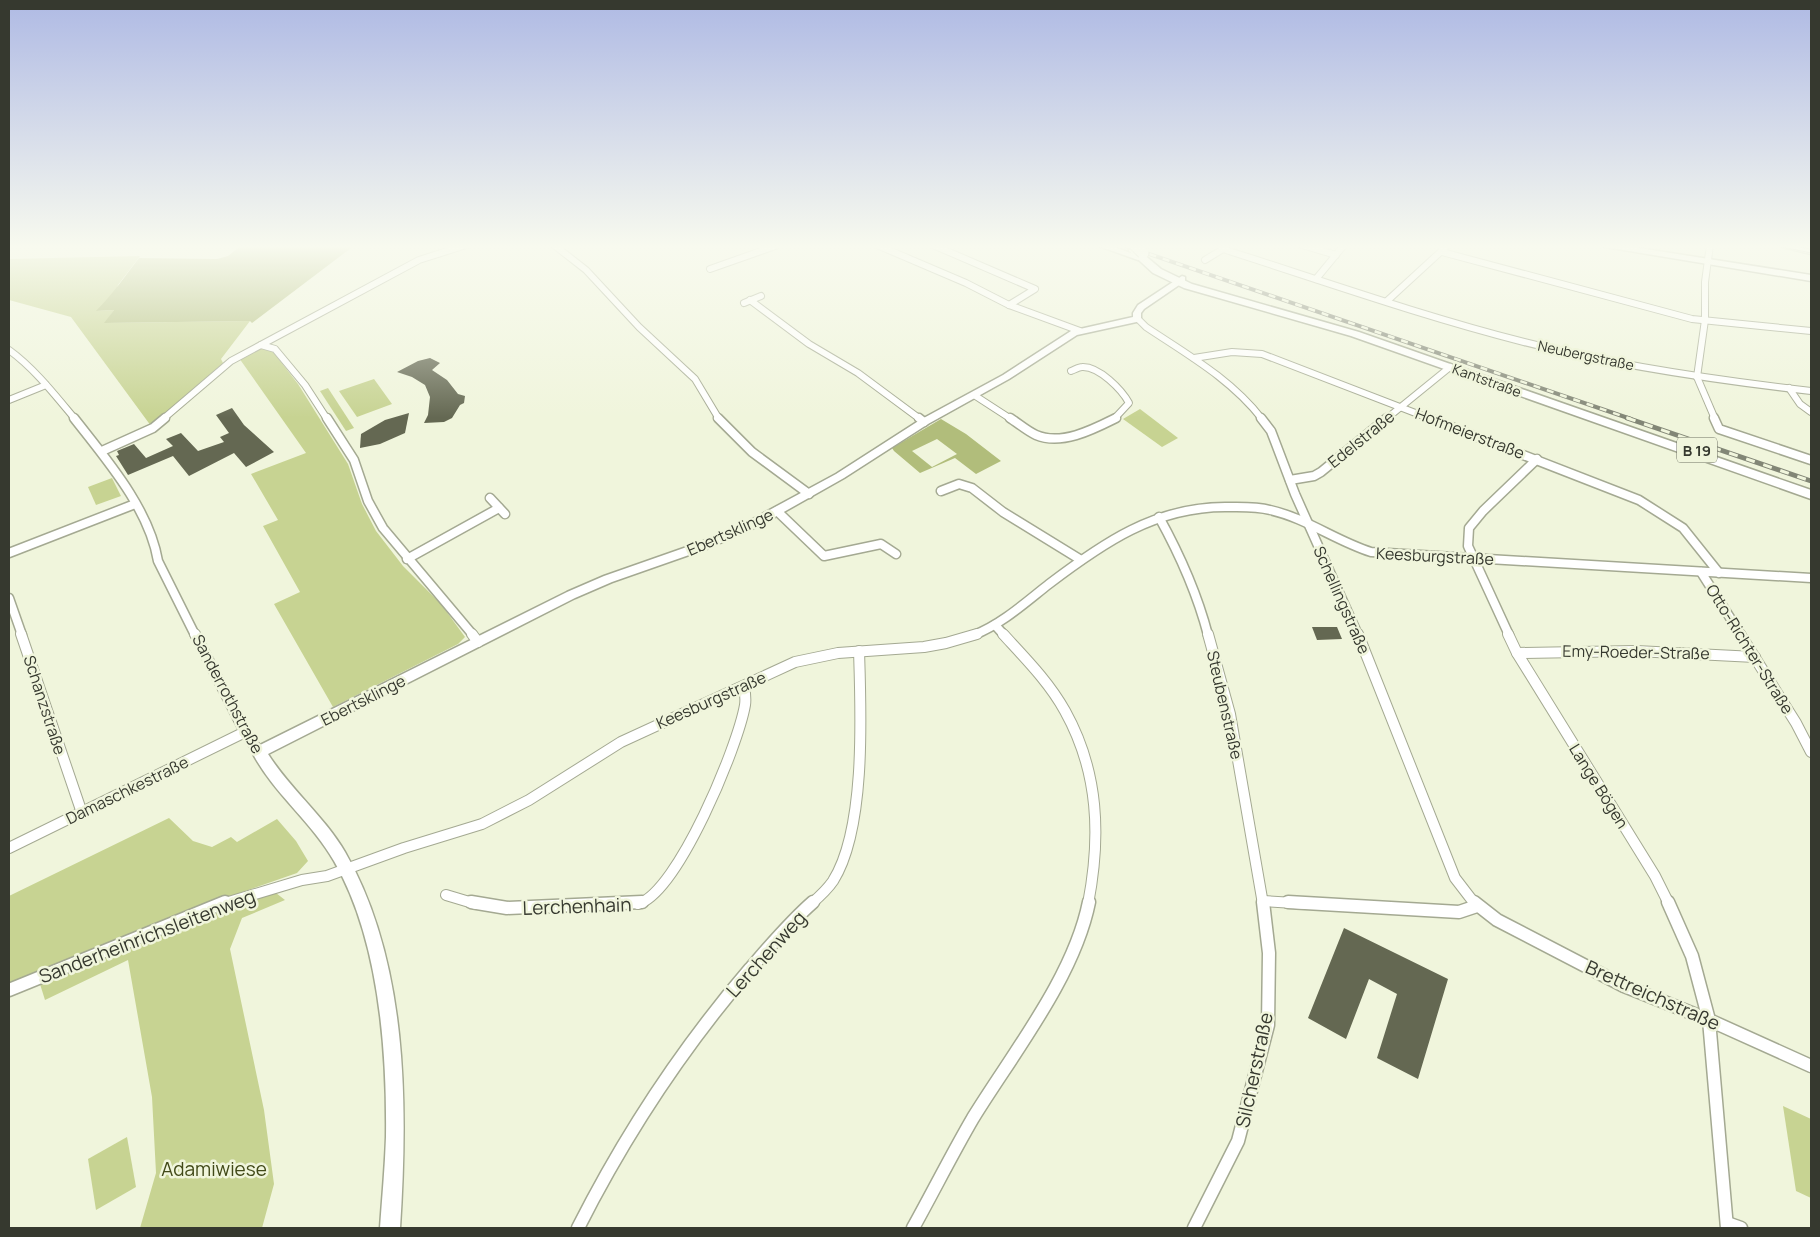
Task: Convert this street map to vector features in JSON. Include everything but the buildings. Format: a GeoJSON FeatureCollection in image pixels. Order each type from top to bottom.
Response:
{"type":"FeatureCollection","features":[{"type":"Feature","properties":{"kind":"main road","name":"Kantstraße"},"geometry":{"type":"LineString","coordinates":[[1254,303],[1450,367],[1811,496]]}},
{"type":"Feature","properties":{"kind":"main road","name":"B 19"},"geometry":{"type":"LineString","coordinates":[[1260,303],[1356,330],[1811,490]]}},
{"type":"Feature","properties":{"kind":"street"},"geometry":{"type":"LineString","coordinates":[[102,451],[153,428],[231,360],[343,303]]}},
{"type":"Feature","properties":{"kind":"street"},"geometry":{"type":"LineString","coordinates":[[616,303],[636,325],[700,385],[712,409],[729,430],[784,477],[809,494]]}},
{"type":"Feature","properties":{"kind":"street"},"geometry":{"type":"LineString","coordinates":[[748,303],[803,341],[858,373],[924,422]]}},
{"type":"Feature","properties":{"kind":"street"},"geometry":{"type":"LineString","coordinates":[[1003,303],[1080,330]]}},
{"type":"Feature","properties":{"kind":"street"},"geometry":{"type":"LineString","coordinates":[[1009,306],[1014,303]]}},
{"type":"Feature","properties":{"kind":"street"},"geometry":{"type":"LineString","coordinates":[[1138,319],[1137,314],[1141,307],[1147,303]]}},
{"type":"Feature","properties":{"kind":"street","name":"Neubergstraße"},"geometry":{"type":"LineString","coordinates":[[1393,303],[1524,342],[1627,365],[1697,377],[1811,391]]}},
{"type":"Feature","properties":{"kind":"street"},"geometry":{"type":"LineString","coordinates":[[1631,303],[1692,319],[1811,331]]}},
{"type":"Feature","properties":{"kind":"street"},"geometry":{"type":"LineString","coordinates":[[1705,303],[1705,320],[1697,377],[1719,429],[1811,460]]}},
{"type":"Feature","properties":{"kind":"street","name":"Ebertsklinge"},"geometry":{"type":"LineString","coordinates":[[259,752],[603,581],[705,545],[777,511],[809,494],[924,422],[974,395],[1080,330],[1138,319]]}},
{"type":"Feature","properties":{"kind":"street","name":"Schellingstraße"},"geometry":{"type":"LineString","coordinates":[[1138,319],[1146,327],[1220,376],[1256,410],[1273,436],[1308,523],[1335,580],[1386,703],[1455,878],[1477,906],[1497,920]]}},
{"type":"Feature","properties":{"kind":"street"},"geometry":{"type":"LineString","coordinates":[[260,345],[275,349],[305,385],[354,460],[368,501],[383,528],[407,559],[448,602],[478,642]]}},
{"type":"Feature","properties":{"kind":"street","name":"Sanderrothstraße"},"geometry":{"type":"LineString","coordinates":[[9,350],[20,358],[46,386],[102,451],[117,473],[135,504],[156,549],[162,569],[246,732],[267,766],[324,834],[340,858],[359,902],[373,942],[384,992],[392,1060],[395,1136],[390,1228]]}},
{"type":"Feature","properties":{"kind":"street","name":"Hofmeierstraße"},"geometry":{"type":"LineString","coordinates":[[1194,358],[1229,351],[1259,353],[1537,458],[1639,500],[1672,519],[1693,538],[1719,573]]}},
{"type":"Feature","properties":{"kind":"street"},"geometry":{"type":"LineString","coordinates":[[974,395],[1036,435],[1048,438],[1084,434],[1116,418],[1126,409],[1129,403],[1124,392],[1111,383],[1086,367],[1080,367],[1071,371]]}},
{"type":"Feature","properties":{"kind":"street","name":"Edelstraße"},"geometry":{"type":"LineString","coordinates":[[1290,480],[1314,476],[1321,472],[1450,367]]}},
{"type":"Feature","properties":{"kind":"street"},"geometry":{"type":"LineString","coordinates":[[9,400],[46,386]]}},
{"type":"Feature","properties":{"kind":"street"},"geometry":{"type":"LineString","coordinates":[[1789,388],[1800,404],[1811,412]]}},
{"type":"Feature","properties":{"kind":"street","name":"Lange Bögen"},"geometry":{"type":"LineString","coordinates":[[1537,458],[1469,528],[1467,541],[1517,653],[1655,876],[1682,930],[1692,956],[1709,1020],[1727,1226]]}},
{"type":"Feature","properties":{"kind":"street"},"geometry":{"type":"LineString","coordinates":[[941,491],[959,484],[972,488],[1003,512],[1081,560]]}},
{"type":"Feature","properties":{"kind":"street"},"geometry":{"type":"LineString","coordinates":[[407,559],[502,511],[490,498]]}},
{"type":"Feature","properties":{"kind":"street"},"geometry":{"type":"LineString","coordinates":[[9,552],[135,504]]}},
{"type":"Feature","properties":{"kind":"street","name":"Keesburgstraße"},"geometry":{"type":"LineString","coordinates":[[345,870],[404,848],[482,824],[507,813],[621,742],[795,662],[818,655],[927,647],[967,638],[995,624],[1081,560],[1116,537],[1143,522],[1181,511],[1238,506],[1287,514],[1308,523],[1336,540],[1371,552],[1811,578]]}},
{"type":"Feature","properties":{"kind":"street"},"geometry":{"type":"LineString","coordinates":[[777,511],[824,556],[831,556],[880,541],[896,554]]}},
{"type":"Feature","properties":{"kind":"street","name":"Steubenstraße"},"geometry":{"type":"LineString","coordinates":[[1159,517],[1180,555],[1199,601],[1230,714],[1263,901]]}},
{"type":"Feature","properties":{"kind":"street","name":"Otto-Richter-Straße"},"geometry":{"type":"LineString","coordinates":[[1701,572],[1796,723],[1811,752]]}},
{"type":"Feature","properties":{"kind":"street","name":"Schanzstraße"},"geometry":{"type":"LineString","coordinates":[[9,598],[82,813]]}},
{"type":"Feature","properties":{"kind":"street"},"geometry":{"type":"LineString","coordinates":[[913,1228],[972,1120],[1064,973],[1084,926],[1093,879],[1096,819],[1094,789],[1082,745],[1065,710],[1045,681],[995,624]]}},
{"type":"Feature","properties":{"kind":"street","name":"Emy-Roeder-Straße"},"geometry":{"type":"LineString","coordinates":[[1517,653],[1588,650],[1682,651],[1755,657]]}},
{"type":"Feature","properties":{"kind":"street","name":"Lerchenweg"},"geometry":{"type":"LineString","coordinates":[[578,1228],[596,1192],[683,1052],[770,946],[800,914],[819,899],[836,876],[846,847],[859,767],[858,651]]}},
{"type":"Feature","properties":{"kind":"street","name":"Lerchenhain"},"geometry":{"type":"LineString","coordinates":[[446,895],[477,904],[507,908],[637,904],[648,900],[686,848],[717,790],[746,707],[747,691],[744,686]]}},
{"type":"Feature","properties":{"kind":"street","name":"Damaschkestraße"},"geometry":{"type":"LineString","coordinates":[[9,848],[246,732]]}},
{"type":"Feature","properties":{"kind":"street","name":"Sanderheinrichsleitenweg"},"geometry":{"type":"LineString","coordinates":[[9,990],[236,898],[345,870]]}},
{"type":"Feature","properties":{"kind":"street"},"geometry":{"type":"LineString","coordinates":[[1263,901],[1459,912],[1477,906]]}},
{"type":"Feature","properties":{"kind":"street","name":"Silcherstraße"},"geometry":{"type":"LineString","coordinates":[[1194,1228],[1238,1141],[1268,1025],[1269,953],[1263,901]]}},
{"type":"Feature","properties":{"kind":"street","name":"Brettreichstraße"},"geometry":{"type":"LineString","coordinates":[[1497,920],[1624,986],[1709,1020],[1811,1066]]}},
{"type":"Feature","properties":{"kind":"street"},"geometry":{"type":"LineString","coordinates":[[1727,1226],[1741,1228]]}},
{"type":"Feature","properties":{"kind":"green space"},"geometry":{"type":"Polygon","coordinates":[[[19,303],[105,303],[97,311],[114,310],[105,323],[250,321],[221,359],[223,363],[151,426],[71,317],[19,303]]]}},
{"type":"Feature","properties":{"kind":"green space"},"geometry":{"type":"Polygon","coordinates":[[[103,303],[279,303],[252,323],[250,321],[104,323],[114,310],[96,311],[103,303]]]}},
{"type":"Feature","properties":{"kind":"green space"},"geometry":{"type":"Polygon","coordinates":[[[257,349],[269,349],[274,353],[298,384],[348,464],[362,504],[376,531],[403,566],[441,604],[465,637],[458,644],[333,707],[274,604],[300,592],[263,526],[278,520],[251,474],[306,453],[239,358],[257,349]]]}},
{"type":"Feature","properties":{"kind":"green space"},"geometry":{"type":"Polygon","coordinates":[[[374,379],[392,404],[357,417],[339,391],[374,379]]]}},
{"type":"Feature","properties":{"kind":"green space"},"geometry":{"type":"Polygon","coordinates":[[[328,388],[354,428],[346,431],[320,391],[328,388]]]}},
{"type":"Feature","properties":{"kind":"green space"},"geometry":{"type":"Polygon","coordinates":[[[1140,409],[1178,438],[1162,447],[1123,419],[1140,409]]]}},
{"type":"Feature","properties":{"kind":"green space"},"geometry":{"type":"Polygon","coordinates":[[[941,419],[966,434],[1001,461],[976,474],[955,458],[920,473],[892,448],[941,419]],[[937,439],[912,451],[932,467],[957,454],[937,439]]]}},
{"type":"Feature","properties":{"kind":"green space"},"geometry":{"type":"Polygon","coordinates":[[[112,478],[121,496],[96,505],[88,487],[112,478]]]}},
{"type":"Feature","properties":{"kind":"green space"},"geometry":{"type":"Polygon","coordinates":[[[169,818],[193,841],[212,847],[231,837],[237,842],[277,819],[296,841],[308,861],[297,873],[214,902],[9,984],[9,896],[169,818]]]}},
{"type":"Feature","properties":{"kind":"green space","name":"Adamiwiese"},"geometry":{"type":"Polygon","coordinates":[[[276,893],[285,900],[242,918],[230,949],[264,1110],[274,1184],[262,1228],[140,1228],[156,1173],[152,1097],[128,960],[45,1000],[40,984],[235,903],[276,893]]]}},
{"type":"Feature","properties":{"kind":"green space"},"geometry":{"type":"Polygon","coordinates":[[[1783,1106],[1811,1119],[1811,1198],[1796,1191],[1783,1106]]]}},
{"type":"Feature","properties":{"kind":"green space"},"geometry":{"type":"Polygon","coordinates":[[[127,1137],[136,1187],[96,1210],[88,1159],[127,1137]]]}},
{"type":"Feature","properties":{"kind":"railway"},"geometry":{"type":"LineString","coordinates":[[1292,303],[1631,419]]}},
{"type":"Feature","properties":{"kind":"railway"},"geometry":{"type":"LineString","coordinates":[[1627,418],[1811,481]]}}]}
